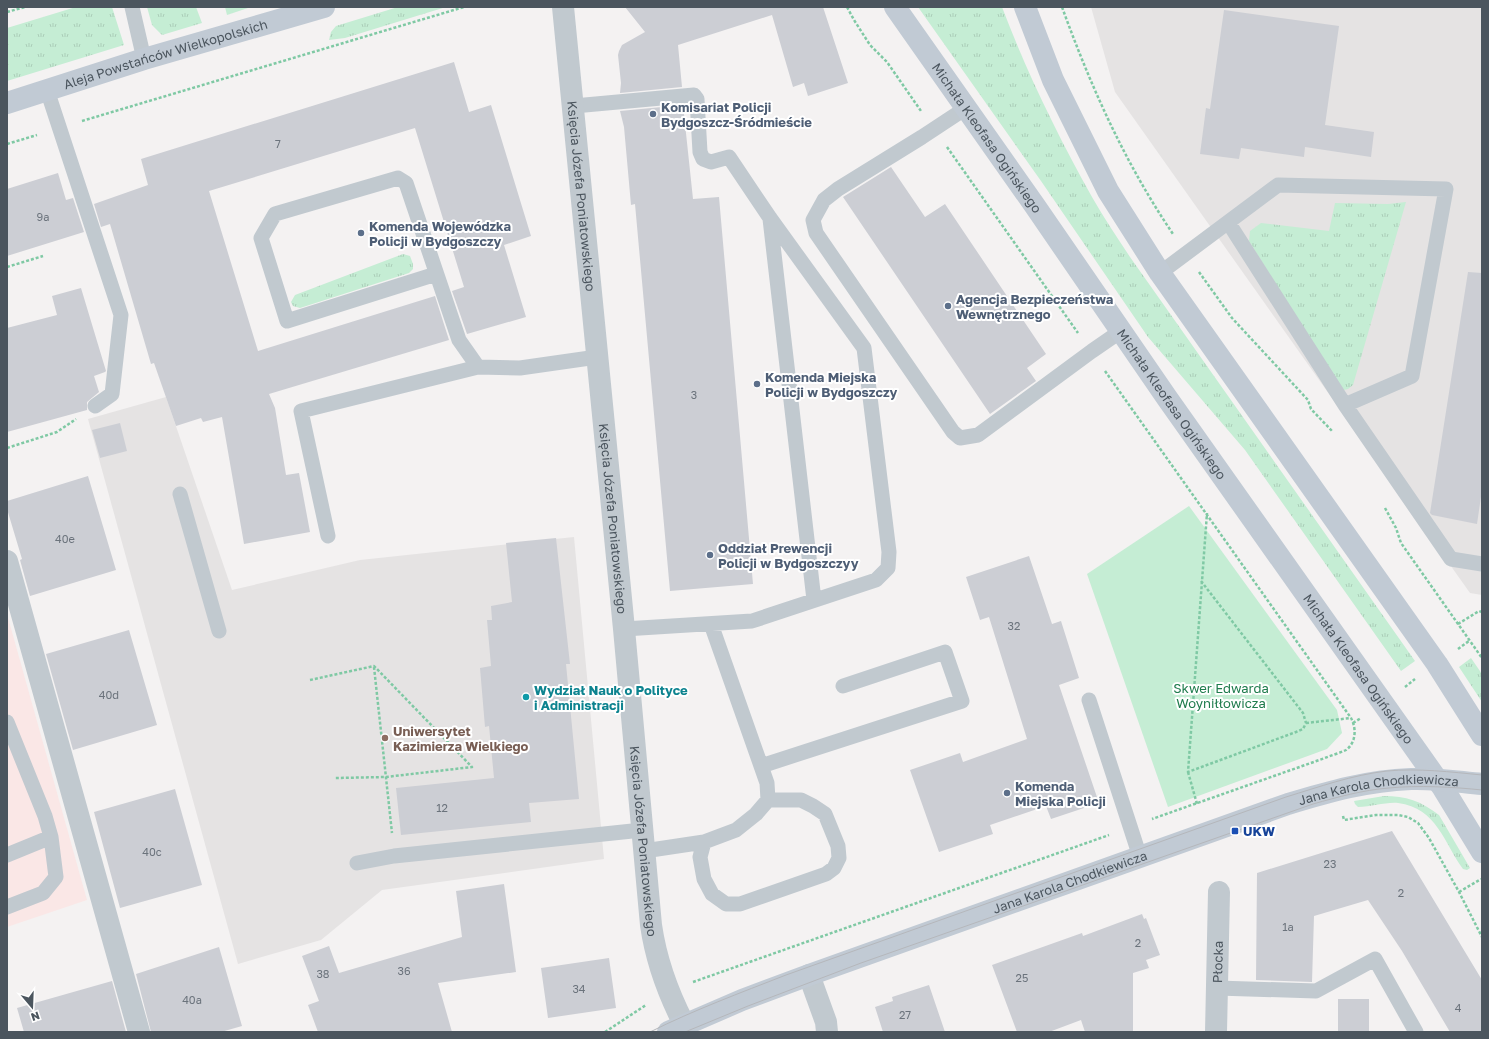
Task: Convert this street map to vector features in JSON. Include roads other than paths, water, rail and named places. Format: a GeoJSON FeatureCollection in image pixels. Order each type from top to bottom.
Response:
{"type":"FeatureCollection","features":[{"type":"Feature","properties":{"kind":"main road","name":"Aleja Powstańców Wielkopolskich"},"geometry":{"type":"LineString","coordinates":[[7,103],[144,59],[324,7]]}},
{"type":"Feature","properties":{"kind":"main road","name":"Michała Kleofasa Ogińskiego"},"geometry":{"type":"LineString","coordinates":[[895,7],[1167,398],[1437,780],[1458,811],[1482,852]]}},
{"type":"Feature","properties":{"kind":"main road"},"geometry":{"type":"LineString","coordinates":[[1025,7],[1053,80],[1108,191],[1160,273],[1437,664],[1482,735]]}},
{"type":"Feature","properties":{"kind":"main road","name":"Jana Karola Chodkiewicza"},"geometry":{"type":"LineString","coordinates":[[676,1028],[742,1000],[809,975],[1288,804],[1345,787],[1391,780],[1437,780],[1482,784]]}},
{"type":"Feature","properties":{"kind":"street","name":"Księcia Józefa Poniatowskiego"},"geometry":{"type":"LineString","coordinates":[[563,7],[574,106],[654,945],[676,1028]]}},
{"type":"Feature","properties":{"kind":"street"},"geometry":{"type":"LineString","coordinates":[[7,561],[139,1032]]}},
{"type":"Feature","properties":{"kind":"street","name":"Płocka"},"geometry":{"type":"LineString","coordinates":[[1216,1032],[1219,892]]}},
{"type":"Feature","properties":{"kind":"street"},"geometry":{"type":"LineString","coordinates":[[809,975],[826,1022],[827,1032]]}},
{"type":"Feature","properties":{"kind":"lane"},"geometry":{"type":"LineString","coordinates":[[132,7],[144,59]]}},
{"type":"Feature","properties":{"kind":"lane"},"geometry":{"type":"LineString","coordinates":[[47,90],[121,315],[112,394],[95,406]]}},
{"type":"Feature","properties":{"kind":"lane"},"geometry":{"type":"LineString","coordinates":[[574,106],[694,95],[697,99],[700,152],[703,159],[711,162],[729,157],[770,218],[864,348],[888,544],[888,568],[876,580],[752,621],[624,629]]}},
{"type":"Feature","properties":{"kind":"lane"},"geometry":{"type":"LineString","coordinates":[[966,108],[838,189],[824,200],[813,220],[816,233],[954,432],[960,438],[978,435],[1121,331]]}},
{"type":"Feature","properties":{"kind":"lane"},"geometry":{"type":"LineString","coordinates":[[436,274],[288,321],[261,238],[275,214],[398,178],[406,183],[459,340],[478,367]]}},
{"type":"Feature","properties":{"kind":"lane"},"geometry":{"type":"LineString","coordinates":[[1160,273],[1278,185],[1446,190],[1412,376],[1345,405]]}},
{"type":"Feature","properties":{"kind":"lane"},"geometry":{"type":"LineString","coordinates":[[770,218],[814,600]]}},
{"type":"Feature","properties":{"kind":"lane"},"geometry":{"type":"LineString","coordinates":[[1228,222],[1345,405],[1451,559],[1482,564]]}},
{"type":"Feature","properties":{"kind":"lane"},"geometry":{"type":"LineString","coordinates":[[328,536],[301,412],[478,367],[520,368],[597,357]]}},
{"type":"Feature","properties":{"kind":"lane"},"geometry":{"type":"LineString","coordinates":[[180,494],[219,631]]}},
{"type":"Feature","properties":{"kind":"lane"},"geometry":{"type":"LineString","coordinates":[[357,864],[394,856],[643,840],[704,842],[736,830],[756,814],[768,800],[767,783],[711,624]]}},
{"type":"Feature","properties":{"kind":"lane"},"geometry":{"type":"LineString","coordinates":[[761,766],[962,701],[945,652],[843,686]]}},
{"type":"Feature","properties":{"kind":"lane"},"geometry":{"type":"LineString","coordinates":[[1089,700],[1140,857]]}},
{"type":"Feature","properties":{"kind":"lane"},"geometry":{"type":"LineString","coordinates":[[7,722],[45,816],[51,837],[56,877],[43,894],[7,907]]}},
{"type":"Feature","properties":{"kind":"lane"},"geometry":{"type":"LineString","coordinates":[[704,842],[700,857],[704,879],[712,894],[726,904],[740,904],[826,874],[834,868],[839,858],[838,846],[825,814],[814,806],[801,800],[768,800]]}},
{"type":"Feature","properties":{"kind":"lane"},"geometry":{"type":"LineString","coordinates":[[7,855],[51,837]]}},
{"type":"Feature","properties":{"kind":"lane"},"geometry":{"type":"LineString","coordinates":[[1217,988],[1316,991],[1375,959],[1416,1032]]}},
{"type":"Feature","properties":{"kind":"tram line"},"geometry":{"type":"LineString","coordinates":[[650,1032],[700,1009],[786,975],[1323,785],[1361,775],[1399,770],[1482,775]]}},
{"type":"Feature","properties":{"kind":"tram line"},"geometry":{"type":"LineString","coordinates":[[685,1032],[748,1006],[861,963],[1313,804],[1341,796],[1389,788],[1436,787],[1482,790]]}},
{"type":"Feature","properties":{"kind":"place","name":"Komisariat Policji Bydgoszcz-Śródmieście"},"geometry":{"type":"Point","coordinates":[653,114]}},
{"type":"Feature","properties":{"kind":"place","name":"Komenda Wojewódzka Policji w Bydgoszczy"},"geometry":{"type":"Point","coordinates":[361,233]}},
{"type":"Feature","properties":{"kind":"place","name":"Agencja Bezpieczeństwa Wewnętrznego"},"geometry":{"type":"Point","coordinates":[948,306]}},
{"type":"Feature","properties":{"kind":"place","name":"Komenda Miejska Policji w Bydgoszczy"},"geometry":{"type":"Point","coordinates":[757,384]}},
{"type":"Feature","properties":{"kind":"place","name":"Oddział Prewencji Policji w Bydgoszczyy"},"geometry":{"type":"Point","coordinates":[710,555]}},
{"type":"Feature","properties":{"kind":"place","name":"Wydział Nauk o Polityce i Administracji"},"geometry":{"type":"Point","coordinates":[526,697]}},
{"type":"Feature","properties":{"kind":"place","name":"Uniwersytet Kazimierza Wielkiego"},"geometry":{"type":"Point","coordinates":[385,738]}},
{"type":"Feature","properties":{"kind":"place","name":"Komenda Miejska Policji"},"geometry":{"type":"Point","coordinates":[1007,793]}},
{"type":"Feature","properties":{"kind":"place","name":"UKW"},"geometry":{"type":"Point","coordinates":[1235,831]}},
{"type":"Feature","properties":{"kind":"park label","name":"Skwer Edwarda Woyniłłowicza"},"geometry":{"type":"Point","coordinates":[1221,696]}}]}
